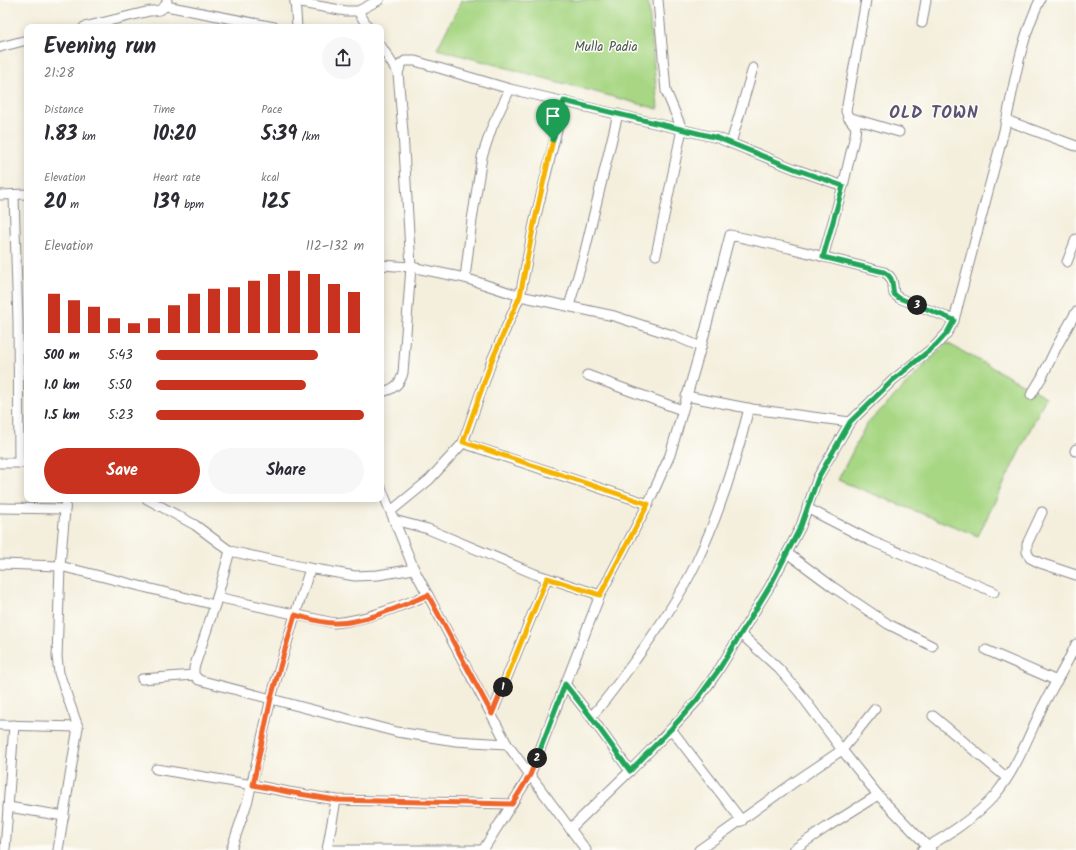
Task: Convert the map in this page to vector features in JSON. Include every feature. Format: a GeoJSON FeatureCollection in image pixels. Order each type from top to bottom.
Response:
{"type":"FeatureCollection","features":[{"type":"Feature","properties":{"kind":"street"},"geometry":{"type":"LineString","coordinates":[[297,24],[295,1],[346,11],[358,11],[379,0]]}},
{"type":"Feature","properties":{"kind":"street"},"geometry":{"type":"LineString","coordinates":[[656,255],[682,129],[666,91],[658,0]]}},
{"type":"Feature","properties":{"kind":"street"},"geometry":{"type":"LineString","coordinates":[[823,257],[843,186],[856,127],[848,117],[846,106],[866,0]]}},
{"type":"Feature","properties":{"kind":"street"},"geometry":{"type":"LineString","coordinates":[[922,23],[926,0]]}},
{"type":"Feature","properties":{"kind":"street"},"geometry":{"type":"LineString","coordinates":[[570,829],[671,729],[696,701],[718,671],[770,586],[788,553],[801,526],[818,478],[850,422],[893,380],[936,345],[947,333],[954,320],[1006,120],[1023,44],[1030,20],[1040,0]]}},
{"type":"Feature","properties":{"kind":"street"},"geometry":{"type":"LineString","coordinates":[[96,24],[150,11],[159,11],[166,3],[260,24]]}},
{"type":"Feature","properties":{"kind":"street"},"geometry":{"type":"LineString","coordinates":[[358,11],[366,24]]}},
{"type":"Feature","properties":{"kind":"street"},"geometry":{"type":"LineString","coordinates":[[0,47],[24,41]]}},
{"type":"Feature","properties":{"kind":"street"},"geometry":{"type":"LineString","coordinates":[[384,51],[398,73]]}},
{"type":"Feature","properties":{"kind":"street"},"geometry":{"type":"LineString","coordinates":[[384,392],[397,386],[403,373],[410,267],[404,139],[398,73],[401,64],[405,61],[415,62],[510,89],[718,138],[795,169],[843,186]]}},
{"type":"Feature","properties":{"kind":"street"},"geometry":{"type":"LineString","coordinates":[[731,143],[753,68]]}},
{"type":"Feature","properties":{"kind":"street"},"geometry":{"type":"LineString","coordinates":[[466,278],[472,220],[482,157],[492,127],[510,89]]}},
{"type":"Feature","properties":{"kind":"street"},"geometry":{"type":"LineString","coordinates":[[390,511],[429,480],[463,442],[492,360],[520,296],[534,224],[564,101]]}},
{"type":"Feature","properties":{"kind":"street"},"geometry":{"type":"LineString","coordinates":[[569,306],[584,255],[618,114]]}},
{"type":"Feature","properties":{"kind":"street"},"geometry":{"type":"LineString","coordinates":[[848,117],[899,132]]}},
{"type":"Feature","properties":{"kind":"street"},"geometry":{"type":"LineString","coordinates":[[1006,120],[1076,146]]}},
{"type":"Feature","properties":{"kind":"street"},"geometry":{"type":"LineString","coordinates":[[0,195],[24,194]]}},
{"type":"Feature","properties":{"kind":"street"},"geometry":{"type":"LineString","coordinates":[[0,463],[23,463],[14,195]]}},
{"type":"Feature","properties":{"kind":"street"},"geometry":{"type":"LineString","coordinates":[[336,800],[327,850],[483,850],[530,775],[600,595],[648,504],[670,455],[701,347],[730,235],[884,272],[890,276],[893,281],[894,294],[899,298],[954,320]]}},
{"type":"Feature","properties":{"kind":"street"},"geometry":{"type":"LineString","coordinates":[[1067,262],[1076,239]]}},
{"type":"Feature","properties":{"kind":"street"},"geometry":{"type":"LineString","coordinates":[[384,264],[410,267],[466,278],[520,296],[614,316],[675,336],[701,347]]}},
{"type":"Feature","properties":{"kind":"street"},"geometry":{"type":"LineString","coordinates":[[1031,396],[1076,312]]}},
{"type":"Feature","properties":{"kind":"street"},"geometry":{"type":"LineString","coordinates":[[587,375],[682,410]]}},
{"type":"Feature","properties":{"kind":"street"},"geometry":{"type":"LineString","coordinates":[[686,396],[749,408],[850,422]]}},
{"type":"Feature","properties":{"kind":"street"},"geometry":{"type":"LineString","coordinates":[[591,717],[608,698],[656,632],[697,562],[726,491],[737,456],[749,408]]}},
{"type":"Feature","properties":{"kind":"street"},"geometry":{"type":"LineString","coordinates":[[463,442],[648,504]]}},
{"type":"Feature","properties":{"kind":"street"},"geometry":{"type":"LineString","coordinates":[[384,496],[414,570],[507,744],[586,850]]}},
{"type":"Feature","properties":{"kind":"street"},"geometry":{"type":"LineString","coordinates":[[58,850],[78,727],[59,673],[57,657],[60,566],[66,502]]}},
{"type":"Feature","properties":{"kind":"street"},"geometry":{"type":"LineString","coordinates":[[153,502],[195,525],[230,552],[310,569],[355,576],[378,575],[414,570]]}},
{"type":"Feature","properties":{"kind":"street"},"geometry":{"type":"LineString","coordinates":[[0,508],[65,509]]}},
{"type":"Feature","properties":{"kind":"street"},"geometry":{"type":"LineString","coordinates":[[808,508],[871,541],[994,592]]}},
{"type":"Feature","properties":{"kind":"street"},"geometry":{"type":"LineString","coordinates":[[1042,512],[1027,544],[1027,552],[1030,558],[1040,563],[1076,575]]}},
{"type":"Feature","properties":{"kind":"street"},"geometry":{"type":"LineString","coordinates":[[394,520],[428,529],[547,578],[600,595]]}},
{"type":"Feature","properties":{"kind":"street"},"geometry":{"type":"LineString","coordinates":[[230,552],[194,668],[194,675],[199,680],[397,732],[456,741],[507,744]]}},
{"type":"Feature","properties":{"kind":"street"},"geometry":{"type":"LineString","coordinates":[[788,553],[833,587],[888,624],[932,646]]}},
{"type":"Feature","properties":{"kind":"street"},"geometry":{"type":"LineString","coordinates":[[0,564],[60,566],[216,601],[334,623],[377,615],[428,595]]}},
{"type":"Feature","properties":{"kind":"street"},"geometry":{"type":"LineString","coordinates":[[231,850],[253,785],[271,698],[310,569]]}},
{"type":"Feature","properties":{"kind":"street"},"geometry":{"type":"LineString","coordinates":[[492,714],[547,578]]}},
{"type":"Feature","properties":{"kind":"street"},"geometry":{"type":"LineString","coordinates":[[741,634],[779,669],[799,692],[878,795],[927,849],[981,809],[995,795],[1007,778],[1076,644]]}},
{"type":"Feature","properties":{"kind":"street"},"geometry":{"type":"LineString","coordinates":[[986,650],[1057,681]]}},
{"type":"Feature","properties":{"kind":"street"},"geometry":{"type":"LineString","coordinates":[[142,679],[194,675]]}},
{"type":"Feature","properties":{"kind":"street"},"geometry":{"type":"LineString","coordinates":[[565,684],[630,771]]}},
{"type":"Feature","properties":{"kind":"street"},"geometry":{"type":"LineString","coordinates":[[699,850],[842,750],[875,709]]}},
{"type":"Feature","properties":{"kind":"street"},"geometry":{"type":"LineString","coordinates":[[933,716],[1007,778]]}},
{"type":"Feature","properties":{"kind":"street"},"geometry":{"type":"LineString","coordinates":[[0,725],[78,727]]}},
{"type":"Feature","properties":{"kind":"street"},"geometry":{"type":"LineString","coordinates":[[4,850],[14,725]]}},
{"type":"Feature","properties":{"kind":"street"},"geometry":{"type":"LineString","coordinates":[[671,729],[742,821]]}},
{"type":"Feature","properties":{"kind":"street"},"geometry":{"type":"LineString","coordinates":[[156,769],[336,800],[512,804]]}},
{"type":"Feature","properties":{"kind":"street"},"geometry":{"type":"LineString","coordinates":[[793,850],[827,826],[878,795]]}},
{"type":"Feature","properties":{"kind":"street"},"geometry":{"type":"LineString","coordinates":[[8,807],[64,816]]}},
{"type":"Feature","properties":{"kind":"green space","name":"Mulla Padia"},"geometry":{"type":"Polygon","coordinates":[[[462,0],[648,0],[658,109],[437,49],[462,0]]]}},
{"type":"Feature","properties":{"kind":"green space"},"geometry":{"type":"Polygon","coordinates":[[[947,343],[1046,397],[978,536],[838,480],[866,425],[947,343]]]}},
{"type":"Feature","properties":{"kind":"district","name":"OLD TOWN"},"geometry":{"type":"Point","coordinates":[934,112]}},
{"type":"Feature","properties":{"kind":"route"},"geometry":{"type":"LineString","coordinates":[[564,101],[718,138],[795,169],[843,186],[823,257],[884,272],[890,276],[893,281],[894,294],[899,298],[954,320],[947,333],[936,345],[893,380],[850,422],[818,478],[801,526],[770,586],[718,671],[696,701],[630,771],[565,684],[530,775],[512,804],[336,800],[253,785],[271,698],[295,615],[334,623],[350,621],[377,615],[428,595],[492,714],[547,578],[600,595],[617,560],[648,504],[463,442],[492,360],[520,296],[543,180],[553,140],[564,101]]}}]}
